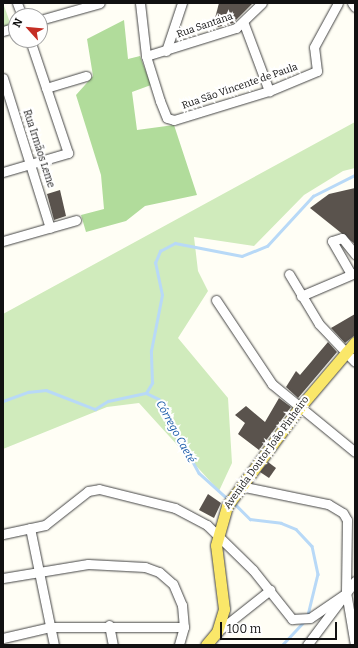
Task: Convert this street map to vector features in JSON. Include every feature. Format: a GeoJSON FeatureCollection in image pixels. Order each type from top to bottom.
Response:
{"type":"FeatureCollection","features":[{"type":"Feature","properties":{"kind":"main road","name":"Avenida Doutor João Pinheiro"},"geometry":{"type":"LineString","coordinates":[[206,645],[217,632],[224,609],[216,534],[227,506],[239,487],[299,408],[344,353],[355,342]]}},
{"type":"Feature","properties":{"kind":"street"},"geometry":{"type":"LineString","coordinates":[[48,18],[100,3]]}},
{"type":"Feature","properties":{"kind":"street"},"geometry":{"type":"LineString","coordinates":[[140,3],[146,56]]}},
{"type":"Feature","properties":{"kind":"street"},"geometry":{"type":"LineString","coordinates":[[166,51],[182,3]]}},
{"type":"Feature","properties":{"kind":"street","name":"Rua Santana"},"geometry":{"type":"LineString","coordinates":[[146,56],[166,51],[244,24],[262,3]]}},
{"type":"Feature","properties":{"kind":"street","name":"Rua São Vincente de Paula"},"geometry":{"type":"LineString","coordinates":[[146,56],[168,118],[174,120],[269,91],[317,71],[314,47],[338,3]]}},
{"type":"Feature","properties":{"kind":"street"},"geometry":{"type":"LineString","coordinates":[[352,3],[355,7]]}},
{"type":"Feature","properties":{"kind":"street"},"geometry":{"type":"LineString","coordinates":[[244,24],[269,91]]}},
{"type":"Feature","properties":{"kind":"street"},"geometry":{"type":"LineString","coordinates":[[3,172],[68,153],[33,48]]}},
{"type":"Feature","properties":{"kind":"street"},"geometry":{"type":"LineString","coordinates":[[46,88],[86,76]]}},
{"type":"Feature","properties":{"kind":"street","name":"Rua Irmãos Leme"},"geometry":{"type":"LineString","coordinates":[[3,78],[6,100],[32,164],[50,228]]}},
{"type":"Feature","properties":{"kind":"street"},"geometry":{"type":"LineString","coordinates":[[3,241],[76,220]]}},
{"type":"Feature","properties":{"kind":"street"},"geometry":{"type":"LineString","coordinates":[[301,296],[352,269],[332,241],[342,238],[355,254]]}},
{"type":"Feature","properties":{"kind":"street"},"geometry":{"type":"LineString","coordinates":[[289,274],[301,296],[344,353],[355,362]]}},
{"type":"Feature","properties":{"kind":"street"},"geometry":{"type":"LineString","coordinates":[[216,300],[272,384],[299,408],[355,452]]}},
{"type":"Feature","properties":{"kind":"street"},"geometry":{"type":"LineString","coordinates":[[239,487],[332,505],[343,513],[347,520],[346,593],[355,645]]}},
{"type":"Feature","properties":{"kind":"street"},"geometry":{"type":"LineString","coordinates":[[3,534],[50,523],[88,491],[99,489],[175,508],[193,516],[216,534],[270,590],[292,619],[308,619],[346,593]]}},
{"type":"Feature","properties":{"kind":"street"},"geometry":{"type":"LineString","coordinates":[[30,528],[37,570],[54,645]]}},
{"type":"Feature","properties":{"kind":"street"},"geometry":{"type":"LineString","coordinates":[[3,578],[37,570],[88,564],[145,567],[159,572],[175,588],[184,616],[184,628],[179,645]]}},
{"type":"Feature","properties":{"kind":"street"},"geometry":{"type":"LineString","coordinates":[[307,645],[355,581]]}},
{"type":"Feature","properties":{"kind":"street"},"geometry":{"type":"LineString","coordinates":[[217,632],[270,590]]}},
{"type":"Feature","properties":{"kind":"street"},"geometry":{"type":"LineString","coordinates":[[3,638],[50,627],[108,625],[184,628]]}},
{"type":"Feature","properties":{"kind":"street"},"geometry":{"type":"LineString","coordinates":[[108,625],[113,645]]}},
{"type":"Feature","properties":{"kind":"green space"},"geometry":{"type":"Polygon","coordinates":[[[3,3],[8,17],[8,28],[3,29],[3,3]]]}},
{"type":"Feature","properties":{"kind":"green space"},"geometry":{"type":"Polygon","coordinates":[[[124,20],[128,59],[140,56],[151,85],[132,92],[137,130],[174,125],[197,195],[145,206],[126,221],[86,232],[81,215],[104,209],[101,175],[76,95],[93,76],[87,39],[124,20]]]}},
{"type":"Feature","properties":{"kind":"green space"},"geometry":{"type":"Polygon","coordinates":[[[355,122],[355,168],[343,171],[304,195],[254,246],[194,237],[198,271],[208,291],[178,338],[228,398],[232,463],[219,491],[139,403],[107,407],[3,449],[3,314],[355,122]]]}},
{"type":"Feature","properties":{"kind":"building"},"geometry":{"type":"Polygon","coordinates":[[[219,3],[253,3],[233,23],[218,27],[214,22],[219,3]]]}},
{"type":"Feature","properties":{"kind":"building"},"geometry":{"type":"Polygon","coordinates":[[[355,188],[355,244],[310,208],[329,194],[355,188]]]}},
{"type":"Feature","properties":{"kind":"building"},"geometry":{"type":"Polygon","coordinates":[[[60,190],[66,216],[54,220],[47,194],[60,190]]]}},
{"type":"Feature","properties":{"kind":"building"},"geometry":{"type":"Polygon","coordinates":[[[355,314],[355,335],[345,343],[331,328],[355,314]]]}},
{"type":"Feature","properties":{"kind":"building"},"geometry":{"type":"Polygon","coordinates":[[[328,342],[337,352],[298,398],[286,387],[296,371],[300,375],[328,342]]]}},
{"type":"Feature","properties":{"kind":"building"},"geometry":{"type":"Polygon","coordinates":[[[279,398],[291,407],[259,450],[238,434],[245,423],[235,415],[246,406],[265,422],[279,398]]]}},
{"type":"Feature","properties":{"kind":"building"},"geometry":{"type":"Polygon","coordinates":[[[268,462],[276,468],[269,478],[260,472],[268,462]]]}},
{"type":"Feature","properties":{"kind":"building"},"geometry":{"type":"Polygon","coordinates":[[[208,494],[221,503],[214,518],[199,510],[208,494]]]}},
{"type":"Feature","properties":{"kind":"waterway"},"geometry":{"type":"LineString","coordinates":[[146,393],[152,383],[151,351],[162,295],[155,263],[160,251],[175,243],[242,256],[267,246],[313,196],[355,175]]}},
{"type":"Feature","properties":{"kind":"waterway","name":"Córrego Caeté"},"geometry":{"type":"LineString","coordinates":[[3,401],[28,392],[46,390],[95,409],[108,401],[146,393],[159,399],[199,473],[228,499]]}},
{"type":"Feature","properties":{"kind":"waterway","name":"Córrego Caeté"},"geometry":{"type":"LineString","coordinates":[[234,503],[250,519],[281,523],[296,529],[312,546],[318,574],[308,615]]}},
{"type":"Feature","properties":{"kind":"waterway","name":"Córrego Caeté"},"geometry":{"type":"LineString","coordinates":[[282,645],[304,621]]}}]}
